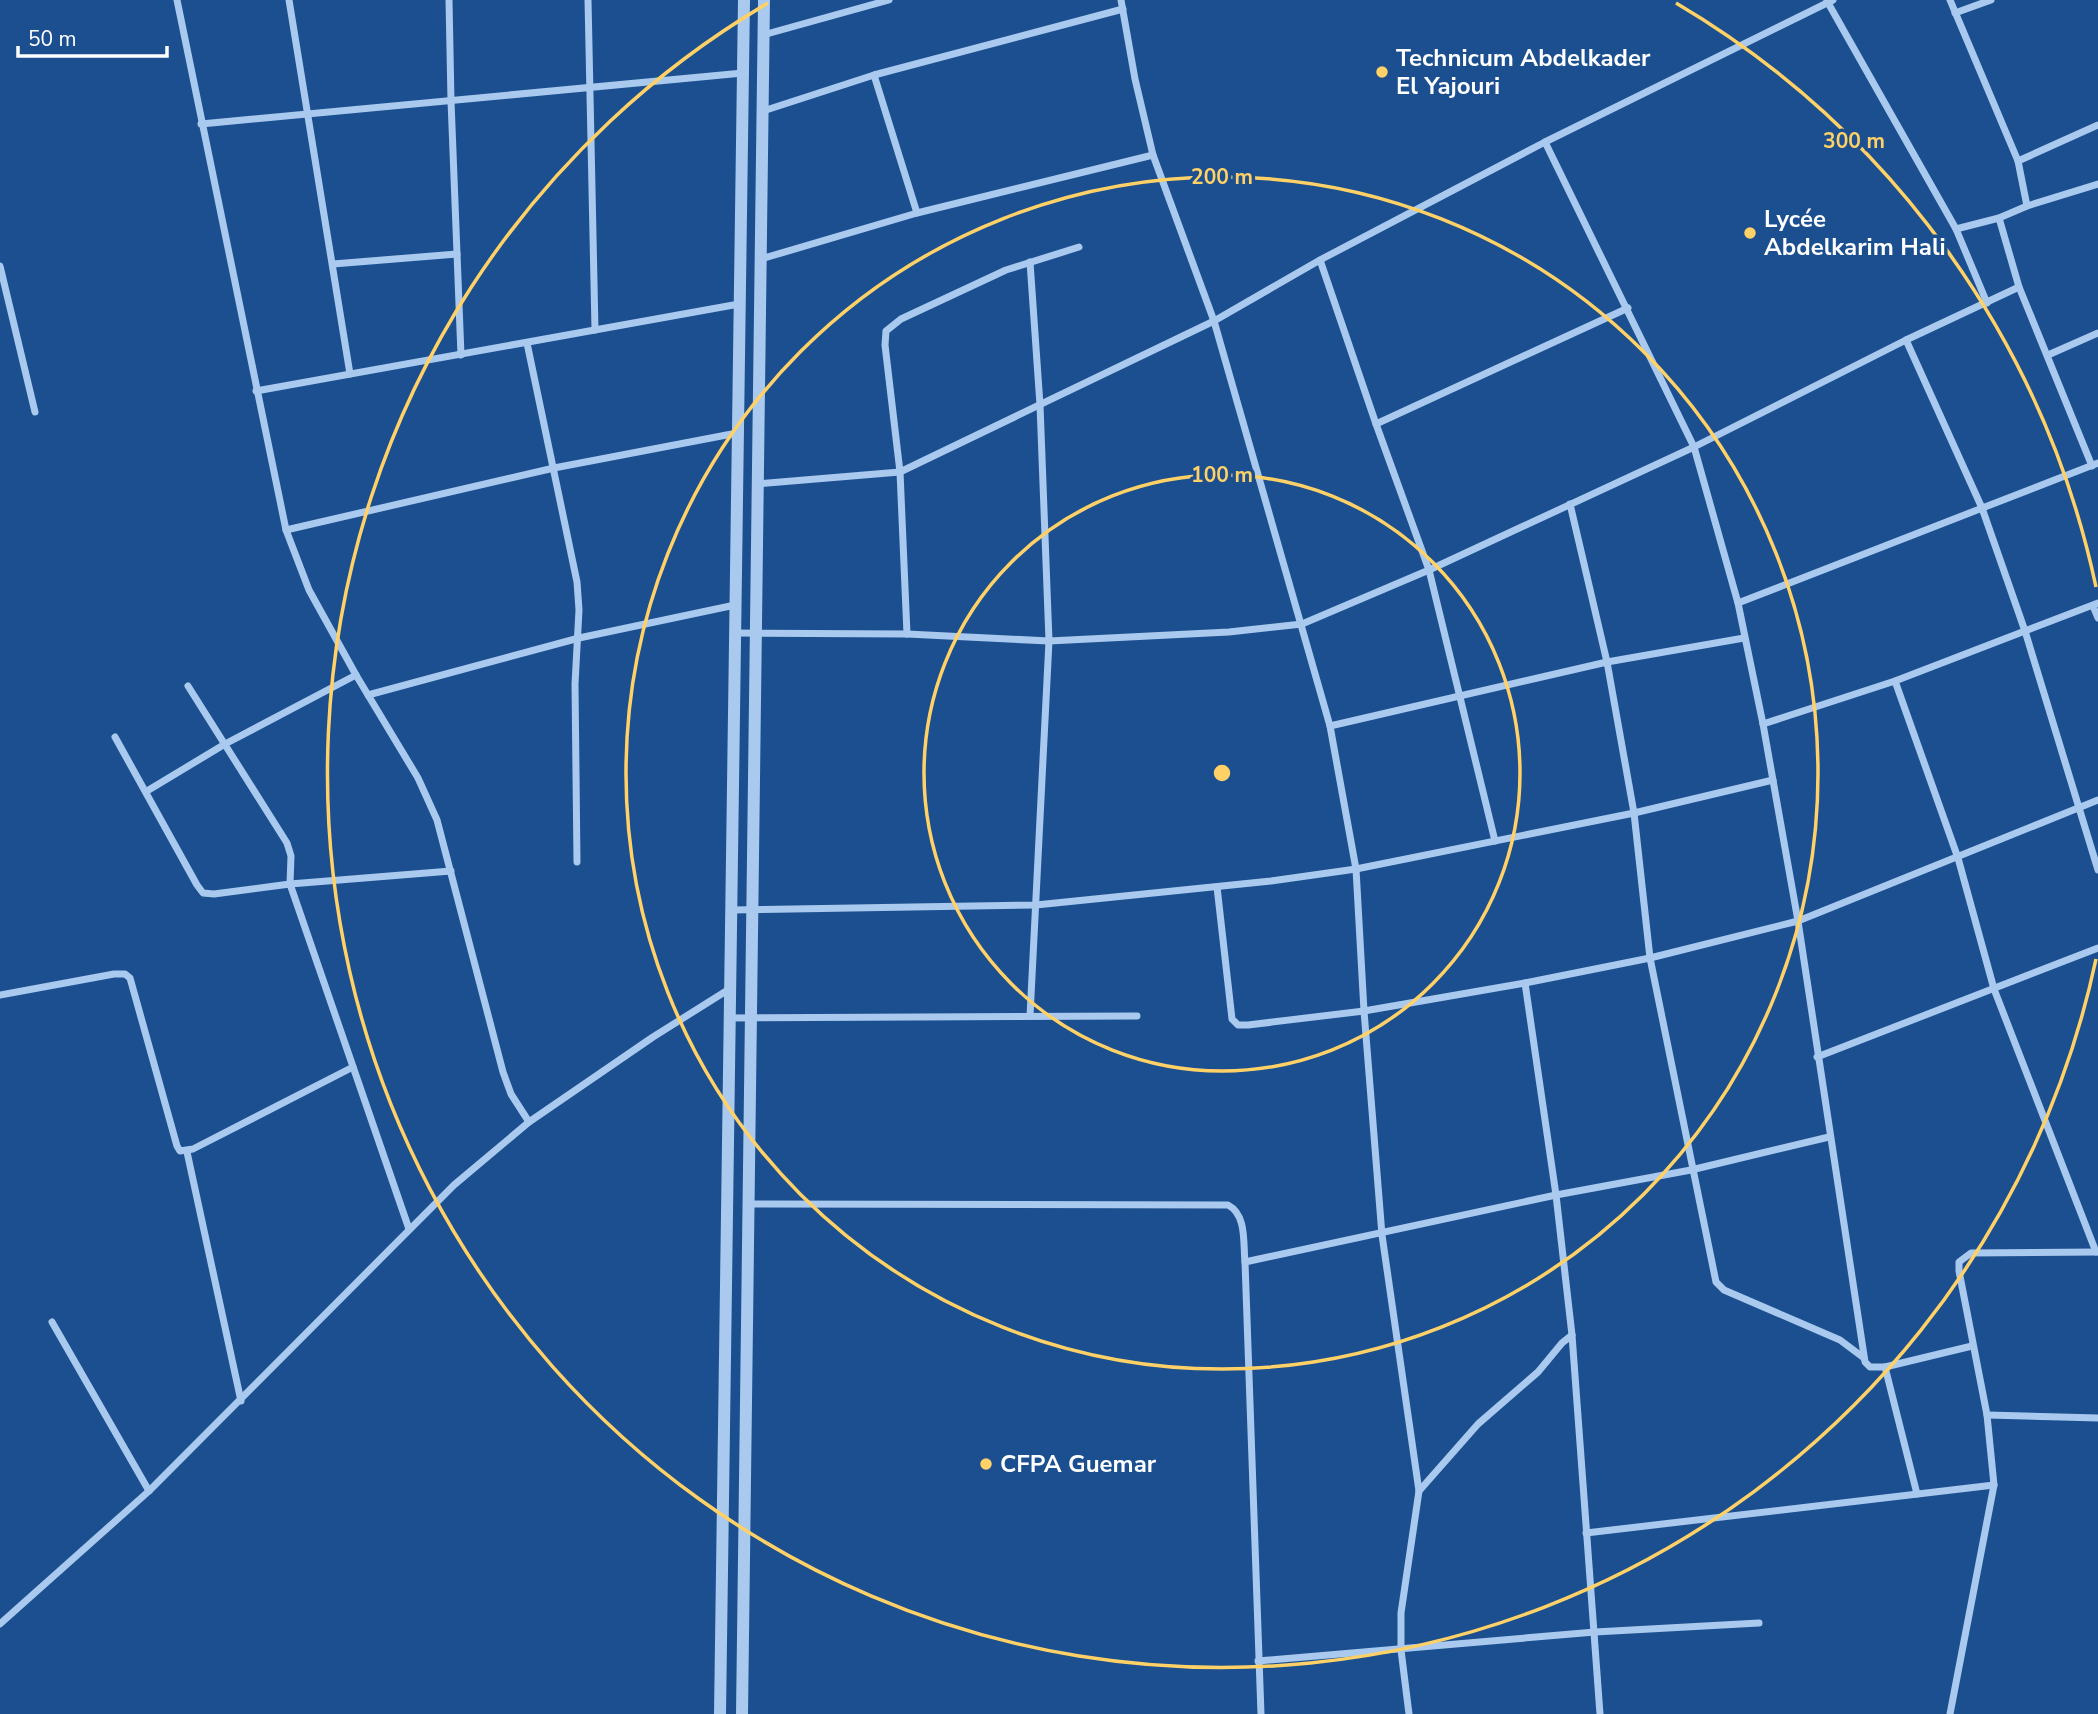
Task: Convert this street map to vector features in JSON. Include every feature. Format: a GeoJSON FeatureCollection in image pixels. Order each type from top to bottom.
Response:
{"type":"FeatureCollection","features":[{"type":"Feature","properties":{"kind":"street"},"geometry":{"type":"LineString","coordinates":[[177,0],[286,530],[309,590],[429,799],[451,871],[503,1072],[511,1094],[529,1122]]}},
{"type":"Feature","properties":{"kind":"street"},"geometry":{"type":"LineString","coordinates":[[289,0],[350,374]]}},
{"type":"Feature","properties":{"kind":"street"},"geometry":{"type":"LineString","coordinates":[[449,0],[461,355]]}},
{"type":"Feature","properties":{"kind":"street"},"geometry":{"type":"LineString","coordinates":[[588,0],[595,330]]}},
{"type":"Feature","properties":{"kind":"street"},"geometry":{"type":"LineString","coordinates":[[720,1714],[744,0]]}},
{"type":"Feature","properties":{"kind":"street"},"geometry":{"type":"LineString","coordinates":[[742,1714],[764,0]]}},
{"type":"Feature","properties":{"kind":"street"},"geometry":{"type":"LineString","coordinates":[[763,35],[889,0]]}},
{"type":"Feature","properties":{"kind":"street"},"geometry":{"type":"LineString","coordinates":[[1950,0],[2018,161],[2027,206]]}},
{"type":"Feature","properties":{"kind":"street"},"geometry":{"type":"LineString","coordinates":[[1955,13],[1990,0]]}},
{"type":"Feature","properties":{"kind":"street"},"geometry":{"type":"LineString","coordinates":[[757,484],[900,472],[1214,321],[1320,260],[1545,142],[1829,1],[1956,229],[1987,303]]}},
{"type":"Feature","properties":{"kind":"street"},"geometry":{"type":"LineString","coordinates":[[762,111],[874,75],[1122,4],[1135,79],[1153,155],[1214,321],[1330,726],[1356,869],[1382,1235],[1419,1491],[1405,1580],[1401,1650],[1409,1714]]}},
{"type":"Feature","properties":{"kind":"street"},"geometry":{"type":"LineString","coordinates":[[201,124],[743,73]]}},
{"type":"Feature","properties":{"kind":"street"},"geometry":{"type":"LineString","coordinates":[[874,75],[917,213]]}},
{"type":"Feature","properties":{"kind":"street"},"geometry":{"type":"LineString","coordinates":[[2018,161],[2098,125]]}},
{"type":"Feature","properties":{"kind":"street"},"geometry":{"type":"LineString","coordinates":[[1545,142],[1694,447],[1738,603],[1763,724],[1798,921],[1864,1358]]}},
{"type":"Feature","properties":{"kind":"street"},"geometry":{"type":"LineString","coordinates":[[761,259],[917,213],[1153,155]]}},
{"type":"Feature","properties":{"kind":"street"},"geometry":{"type":"LineString","coordinates":[[1956,229],[1999,218],[2027,206],[2098,184]]}},
{"type":"Feature","properties":{"kind":"street"},"geometry":{"type":"LineString","coordinates":[[1738,603],[2095,465],[2019,287],[1999,218]]}},
{"type":"Feature","properties":{"kind":"street"},"geometry":{"type":"LineString","coordinates":[[907,634],[900,472],[885,345],[886,331],[901,319],[1006,270],[1079,247]]}},
{"type":"Feature","properties":{"kind":"street"},"geometry":{"type":"LineString","coordinates":[[333,264],[457,254]]}},
{"type":"Feature","properties":{"kind":"street"},"geometry":{"type":"LineString","coordinates":[[1320,260],[1429,570],[1495,841]]}},
{"type":"Feature","properties":{"kind":"street"},"geometry":{"type":"LineString","coordinates":[[1030,262],[1040,405],[1049,641],[1030,1016]]}},
{"type":"Feature","properties":{"kind":"street"},"geometry":{"type":"LineString","coordinates":[[0,266],[35,412]]}},
{"type":"Feature","properties":{"kind":"street"},"geometry":{"type":"LineString","coordinates":[[736,633],[907,634],[1049,641],[1229,632],[1302,624],[1429,570],[1694,447],[1906,340],[2019,287]]}},
{"type":"Feature","properties":{"kind":"street"},"geometry":{"type":"LineString","coordinates":[[256,391],[739,304]]}},
{"type":"Feature","properties":{"kind":"street"},"geometry":{"type":"LineString","coordinates":[[1376,424],[1628,309]]}},
{"type":"Feature","properties":{"kind":"street"},"geometry":{"type":"LineString","coordinates":[[2048,355],[2098,333]]}},
{"type":"Feature","properties":{"kind":"street"},"geometry":{"type":"LineString","coordinates":[[1906,340],[1982,508],[2025,631],[2098,870]]}},
{"type":"Feature","properties":{"kind":"street"},"geometry":{"type":"LineString","coordinates":[[527,343],[577,582],[577,862]]}},
{"type":"Feature","properties":{"kind":"street"},"geometry":{"type":"LineString","coordinates":[[286,530],[554,468],[737,433]]}},
{"type":"Feature","properties":{"kind":"street"},"geometry":{"type":"LineString","coordinates":[[1570,504],[1607,662],[1634,813],[1650,958],[1691,1170],[1716,1282],[1719,1287],[1840,1340],[1864,1358],[1870,1367],[1885,1367],[1972,1346]]}},
{"type":"Feature","properties":{"kind":"street"},"geometry":{"type":"LineString","coordinates":[[368,695],[579,638],[736,605]]}},
{"type":"Feature","properties":{"kind":"street"},"geometry":{"type":"LineString","coordinates":[[1763,724],[1895,681],[2095,605],[2098,618]]}},
{"type":"Feature","properties":{"kind":"street"},"geometry":{"type":"LineString","coordinates":[[1330,726],[1607,662],[1744,638]]}},
{"type":"Feature","properties":{"kind":"street"},"geometry":{"type":"LineString","coordinates":[[147,791],[225,744],[356,676]]}},
{"type":"Feature","properties":{"kind":"street"},"geometry":{"type":"LineString","coordinates":[[1895,681],[1958,858],[1994,989],[2097,1252],[1971,1253],[1959,1262],[1972,1346],[1987,1415],[1994,1485],[1950,1714]]}},
{"type":"Feature","properties":{"kind":"street"},"geometry":{"type":"LineString","coordinates":[[188,686],[287,843],[291,856],[290,884],[409,1229]]}},
{"type":"Feature","properties":{"kind":"street"},"geometry":{"type":"LineString","coordinates":[[115,737],[203,893],[451,871]]}},
{"type":"Feature","properties":{"kind":"street"},"geometry":{"type":"LineString","coordinates":[[731,910],[1036,905],[1217,887],[1356,869],[1634,813],[1773,780]]}},
{"type":"Feature","properties":{"kind":"street"},"geometry":{"type":"LineString","coordinates":[[1217,887],[1230,1009],[1232,1019],[1238,1025],[1364,1011],[1525,983],[1650,958],[1798,921],[2098,800]]}},
{"type":"Feature","properties":{"kind":"street"},"geometry":{"type":"LineString","coordinates":[[1817,1057],[2098,948]]}},
{"type":"Feature","properties":{"kind":"street"},"geometry":{"type":"LineString","coordinates":[[0,995],[114,974],[125,974],[130,978],[180,1151],[187,1152],[354,1067]]}},
{"type":"Feature","properties":{"kind":"street"},"geometry":{"type":"LineString","coordinates":[[1525,983],[1556,1195],[1572,1335],[1600,1714]]}},
{"type":"Feature","properties":{"kind":"street"},"geometry":{"type":"LineString","coordinates":[[0,1624],[149,1491],[454,1185],[529,1122],[653,1037],[731,988]]}},
{"type":"Feature","properties":{"kind":"street"},"geometry":{"type":"LineString","coordinates":[[730,1018],[1137,1016]]}},
{"type":"Feature","properties":{"kind":"street"},"geometry":{"type":"LineString","coordinates":[[1245,1262],[1382,1235],[1556,1195],[1691,1170],[1829,1137]]}},
{"type":"Feature","properties":{"kind":"street"},"geometry":{"type":"LineString","coordinates":[[187,1152],[241,1401]]}},
{"type":"Feature","properties":{"kind":"street"},"geometry":{"type":"LineString","coordinates":[[748,1204],[1228,1205],[1236,1209],[1241,1217],[1245,1262],[1261,1714]]}},
{"type":"Feature","properties":{"kind":"street"},"geometry":{"type":"LineString","coordinates":[[52,1322],[149,1491]]}},
{"type":"Feature","properties":{"kind":"street"},"geometry":{"type":"LineString","coordinates":[[1419,1491],[1478,1424],[1538,1372],[1572,1335]]}},
{"type":"Feature","properties":{"kind":"street"},"geometry":{"type":"LineString","coordinates":[[1885,1367],[1917,1494]]}},
{"type":"Feature","properties":{"kind":"street"},"geometry":{"type":"LineString","coordinates":[[1987,1415],[2098,1418]]}},
{"type":"Feature","properties":{"kind":"street"},"geometry":{"type":"LineString","coordinates":[[1587,1532],[1994,1485]]}},
{"type":"Feature","properties":{"kind":"street"},"geometry":{"type":"LineString","coordinates":[[1258,1661],[1595,1632],[1759,1623]]}},
{"type":"Feature","properties":{"kind":"place","name":"Technicum Abdelkader El Yajouri"},"geometry":{"type":"Point","coordinates":[1382,72]}},
{"type":"Feature","properties":{"kind":"place","name":"Lycée Abdelkarim Hali"},"geometry":{"type":"Point","coordinates":[1750,233]}},
{"type":"Feature","properties":{"kind":"place","name":"CFPA Guemar"},"geometry":{"type":"Point","coordinates":[986,1464]}}]}
